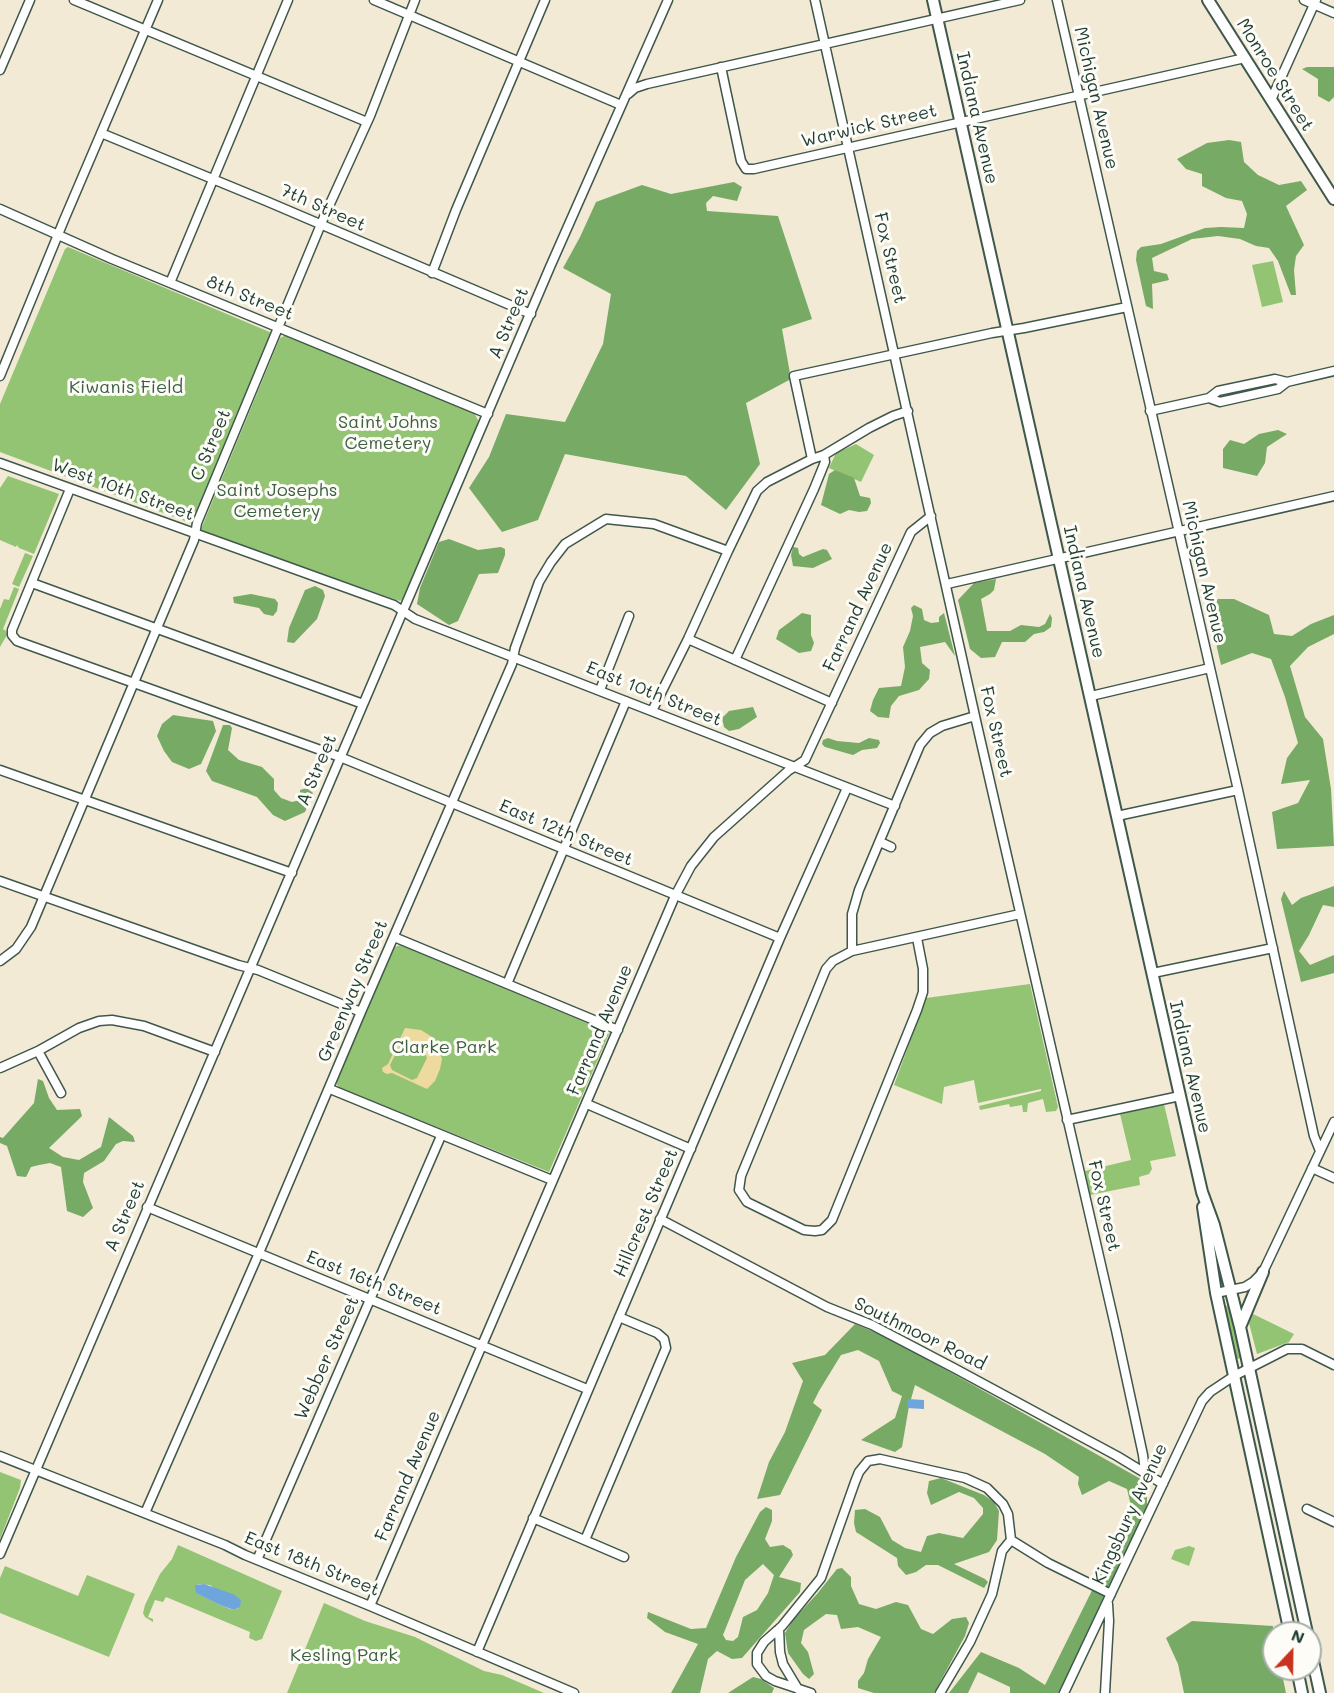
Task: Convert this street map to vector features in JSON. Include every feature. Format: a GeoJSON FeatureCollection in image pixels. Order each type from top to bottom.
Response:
{"type":"FeatureCollection","features":[{"type":"Feature","properties":{"kind":"main road","name":"Indiana Avenue"},"geometry":{"type":"LineString","coordinates":[[933,0],[1202,1192],[1214,1225],[1240,1327],[1305,1621]]}},
{"type":"Feature","properties":{"kind":"main road","name":"Monroe Street"},"geometry":{"type":"LineString","coordinates":[[1208,0],[1334,199]]}},
{"type":"Feature","properties":{"kind":"main road","name":"Indiana Avenue"},"geometry":{"type":"LineString","coordinates":[[1202,1192],[1216,1293],[1288,1621]]}},
{"type":"Feature","properties":{"kind":"main road"},"geometry":{"type":"LineString","coordinates":[[1240,1327],[1263,1272]]}},
{"type":"Feature","properties":{"kind":"main road"},"geometry":{"type":"LineString","coordinates":[[1280,1582],[1296,1580]]}},
{"type":"Feature","properties":{"kind":"street"},"geometry":{"type":"LineString","coordinates":[[0,70],[30,0]]}},
{"type":"Feature","properties":{"kind":"street"},"geometry":{"type":"LineString","coordinates":[[74,0],[367,122]]}},
{"type":"Feature","properties":{"kind":"street"},"geometry":{"type":"LineString","coordinates":[[0,376],[158,0]]}},
{"type":"Feature","properties":{"kind":"street"},"geometry":{"type":"LineString","coordinates":[[170,283],[288,0]]}},
{"type":"Feature","properties":{"kind":"street"},"geometry":{"type":"LineString","coordinates":[[374,0],[621,105]]}},
{"type":"Feature","properties":{"kind":"street","name":"C Street"},"geometry":{"type":"LineString","coordinates":[[0,961],[16,949],[25,938],[86,799],[194,540],[201,514],[321,224],[367,122],[416,0]]}},
{"type":"Feature","properties":{"kind":"street"},"geometry":{"type":"LineString","coordinates":[[432,273],[544,0]]}},
{"type":"Feature","properties":{"kind":"street","name":"A Street"},"geometry":{"type":"LineString","coordinates":[[0,1554],[340,757],[668,0]]}},
{"type":"Feature","properties":{"kind":"street","name":"Fox Street"},"geometry":{"type":"LineString","coordinates":[[815,0],[1118,1341],[1145,1472]]}},
{"type":"Feature","properties":{"kind":"street"},"geometry":{"type":"LineString","coordinates":[[625,96],[640,86],[1020,0]]}},
{"type":"Feature","properties":{"kind":"street","name":"Michigan Avenue"},"geometry":{"type":"LineString","coordinates":[[1057,0],[1238,790],[1314,1136],[1320,1151]]}},
{"type":"Feature","properties":{"kind":"street"},"geometry":{"type":"LineString","coordinates":[[1304,0],[1315,2],[1334,13]]}},
{"type":"Feature","properties":{"kind":"street"},"geometry":{"type":"LineString","coordinates":[[1271,100],[1315,2]]}},
{"type":"Feature","properties":{"kind":"street","name":"Warwick Street"},"geometry":{"type":"LineString","coordinates":[[721,67],[741,161],[746,169],[754,169],[1245,58]]}},
{"type":"Feature","properties":{"kind":"street","name":"7th Street"},"geometry":{"type":"LineString","coordinates":[[101,133],[531,314]]}},
{"type":"Feature","properties":{"kind":"street","name":"8th Street"},"geometry":{"type":"LineString","coordinates":[[0,209],[58,236],[488,414]]}},
{"type":"Feature","properties":{"kind":"street"},"geometry":{"type":"LineString","coordinates":[[812,459],[794,376],[1007,330],[1127,307]]}},
{"type":"Feature","properties":{"kind":"street"},"geometry":{"type":"LineString","coordinates":[[1150,411],[1209,398],[1220,402],[1278,389],[1287,382],[1334,371]]}},
{"type":"Feature","properties":{"kind":"street"},"geometry":{"type":"LineString","coordinates":[[652,711],[757,491],[768,482],[824,455],[885,420],[908,411]]}},
{"type":"Feature","properties":{"kind":"street"},"geometry":{"type":"LineString","coordinates":[[735,660],[814,489],[825,462],[824,455]]}},
{"type":"Feature","properties":{"kind":"street","name":"West 10th Street"},"geometry":{"type":"LineString","coordinates":[[0,463],[356,591],[394,605],[403,611]]}},
{"type":"Feature","properties":{"kind":"street"},"geometry":{"type":"LineString","coordinates":[[70,489],[32,583],[363,704]]}},
{"type":"Feature","properties":{"kind":"street"},"geometry":{"type":"LineString","coordinates":[[946,584],[1334,496]]}},
{"type":"Feature","properties":{"kind":"street","name":"Farrand Avenue"},"geometry":{"type":"LineString","coordinates":[[370,1606],[675,896],[691,866],[714,837],[805,760],[911,532],[931,516]]}},
{"type":"Feature","properties":{"kind":"street","name":"Greenway Street"},"geometry":{"type":"LineString","coordinates":[[145,1513],[512,664],[540,582],[550,562],[565,544],[606,519],[654,524],[728,551]]}},
{"type":"Feature","properties":{"kind":"street","name":"East 12th Street"},"geometry":{"type":"LineString","coordinates":[[32,583],[12,630],[12,635],[17,641],[340,757],[780,938]]}},
{"type":"Feature","properties":{"kind":"street","name":"East 10th Street"},"geometry":{"type":"LineString","coordinates":[[403,611],[415,619],[895,806]]}},
{"type":"Feature","properties":{"kind":"street"},"geometry":{"type":"LineString","coordinates":[[600,690],[629,616]]}},
{"type":"Feature","properties":{"kind":"street"},"geometry":{"type":"LineString","coordinates":[[688,639],[832,703]]}},
{"type":"Feature","properties":{"kind":"street"},"geometry":{"type":"LineString","coordinates":[[1091,696],[1210,668]]}},
{"type":"Feature","properties":{"kind":"street"},"geometry":{"type":"LineString","coordinates":[[507,984],[626,701]]}},
{"type":"Feature","properties":{"kind":"street"},"geometry":{"type":"LineString","coordinates":[[852,951],[852,914],[859,890],[924,739],[942,726],[975,716]]}},
{"type":"Feature","properties":{"kind":"street"},"geometry":{"type":"LineString","coordinates":[[0,770],[292,873]]}},
{"type":"Feature","properties":{"kind":"street","name":"Hillcrest Street"},"geometry":{"type":"LineString","coordinates":[[477,1652],[780,938],[847,788]]}},
{"type":"Feature","properties":{"kind":"street"},"geometry":{"type":"LineString","coordinates":[[1117,816],[1238,790]]}},
{"type":"Feature","properties":{"kind":"street"},"geometry":{"type":"LineString","coordinates":[[880,842],[891,847]]}},
{"type":"Feature","properties":{"kind":"street"},"geometry":{"type":"LineString","coordinates":[[0,881],[258,970],[361,1012]]}},
{"type":"Feature","properties":{"kind":"street"},"geometry":{"type":"LineString","coordinates":[[917,938],[923,969],[922,992],[917,1010],[832,1220],[822,1230],[815,1232],[804,1230],[747,1202],[739,1190],[741,1176],[816,992],[826,969],[833,961],[852,951],[1020,914]]}},
{"type":"Feature","properties":{"kind":"street"},"geometry":{"type":"LineString","coordinates":[[394,937],[618,1030]]}},
{"type":"Feature","properties":{"kind":"street"},"geometry":{"type":"LineString","coordinates":[[1153,973],[1273,948]]}},
{"type":"Feature","properties":{"kind":"street"},"geometry":{"type":"LineString","coordinates":[[0,1068],[38,1051],[79,1028],[99,1021],[112,1020],[144,1026],[214,1052]]}},
{"type":"Feature","properties":{"kind":"street"},"geometry":{"type":"LineString","coordinates":[[38,1051],[61,1093]]}},
{"type":"Feature","properties":{"kind":"street"},"geometry":{"type":"LineString","coordinates":[[330,1089],[552,1180]]}},
{"type":"Feature","properties":{"kind":"street"},"geometry":{"type":"LineString","coordinates":[[1067,1120],[1180,1096]]}},
{"type":"Feature","properties":{"kind":"street"},"geometry":{"type":"LineString","coordinates":[[587,1104],[691,1149]]}},
{"type":"Feature","properties":{"kind":"street"},"geometry":{"type":"LineString","coordinates":[[1216,1293],[1245,1287],[1263,1272],[1334,1122]]}},
{"type":"Feature","properties":{"kind":"street","name":"Webber Street"},"geometry":{"type":"LineString","coordinates":[[257,1560],[441,1136]]}},
{"type":"Feature","properties":{"kind":"street"},"geometry":{"type":"LineString","coordinates":[[1312,1168],[1334,1178]]}},
{"type":"Feature","properties":{"kind":"street","name":"East 16th Street"},"geometry":{"type":"LineString","coordinates":[[147,1207],[588,1389]]}},
{"type":"Feature","properties":{"kind":"street","name":"Southmoor Road"},"geometry":{"type":"LineString","coordinates":[[660,1219],[827,1307],[872,1325],[903,1341],[1145,1472],[1162,1484]]}},
{"type":"Feature","properties":{"kind":"street"},"geometry":{"type":"LineString","coordinates":[[585,1540],[666,1348],[664,1340],[657,1333],[619,1317]]}},
{"type":"Feature","properties":{"kind":"street","name":"Kingsbury Avenue"},"geometry":{"type":"LineString","coordinates":[[1064,1693],[1202,1401],[1210,1392],[1234,1376],[1278,1353],[1294,1348],[1302,1349],[1334,1365]]}},
{"type":"Feature","properties":{"kind":"street","name":"East 18th Street"},"geometry":{"type":"LineString","coordinates":[[0,1456],[145,1513],[574,1693]]}},
{"type":"Feature","properties":{"kind":"street"},"geometry":{"type":"LineString","coordinates":[[811,1693],[766,1676],[757,1664],[756,1658],[759,1648],[779,1629],[821,1578],[859,1472],[868,1461],[880,1459],[965,1478],[987,1488],[1003,1504],[1008,1514],[1011,1540],[1002,1551],[992,1594],[970,1642],[940,1693]]}},
{"type":"Feature","properties":{"kind":"street"},"geometry":{"type":"LineString","coordinates":[[1307,1509],[1334,1522]]}},
{"type":"Feature","properties":{"kind":"street"},"geometry":{"type":"LineString","coordinates":[[533,1518],[624,1557]]}},
{"type":"Feature","properties":{"kind":"street"},"geometry":{"type":"LineString","coordinates":[[1011,1540],[1110,1598],[1105,1693]]}},
{"type":"Feature","properties":{"kind":"street"},"geometry":{"type":"LineString","coordinates":[[779,1629],[778,1640],[782,1658],[788,1674],[798,1689]]}},
{"type":"Feature","properties":{"kind":"green space"},"geometry":{"type":"Polygon","coordinates":[[[1334,67],[1334,97],[1329,102],[1318,96],[1318,79],[1302,69],[1334,67]]]}},
{"type":"Feature","properties":{"kind":"green space"},"geometry":{"type":"Polygon","coordinates":[[[1229,140],[1241,142],[1244,162],[1258,175],[1279,185],[1301,181],[1307,190],[1286,206],[1304,245],[1296,256],[1294,270],[1296,295],[1291,295],[1278,261],[1269,248],[1256,246],[1240,239],[1218,236],[1192,239],[1152,258],[1154,271],[1167,274],[1169,280],[1152,284],[1153,309],[1146,306],[1136,260],[1137,251],[1141,247],[1161,244],[1205,228],[1244,228],[1247,214],[1242,201],[1226,198],[1202,186],[1202,174],[1186,169],[1177,159],[1207,143],[1229,140]]]}},
{"type":"Feature","properties":{"kind":"green space"},"geometry":{"type":"Polygon","coordinates":[[[734,182],[742,187],[737,201],[713,196],[706,203],[707,211],[778,216],[812,319],[782,329],[791,379],[746,403],[760,464],[726,510],[686,476],[565,454],[538,520],[502,532],[469,488],[489,457],[506,414],[565,422],[603,344],[611,294],[563,268],[596,202],[642,185],[671,194],[734,182]]]}},
{"type":"Feature","properties":{"kind":"green space","name":"Kiwanis Field"},"geometry":{"type":"Polygon","coordinates":[[[68,247],[272,333],[193,524],[0,452],[0,404],[65,249],[68,247]]]}},
{"type":"Feature","properties":{"kind":"green space"},"geometry":{"type":"Polygon","coordinates":[[[1273,261],[1283,302],[1262,307],[1252,265],[1273,261]]]}},
{"type":"Feature","properties":{"kind":"green space"},"geometry":{"type":"Polygon","coordinates":[[[290,336],[473,411],[478,420],[477,429],[404,598],[400,601],[204,532],[201,529],[280,338],[290,336]]]}},
{"type":"Feature","properties":{"kind":"green space"},"geometry":{"type":"Polygon","coordinates":[[[1275,383],[1278,385],[1222,398],[1223,394],[1275,383]]]}},
{"type":"Feature","properties":{"kind":"green space"},"geometry":{"type":"Polygon","coordinates":[[[1278,430],[1287,434],[1267,447],[1265,463],[1257,476],[1223,468],[1223,449],[1230,440],[1244,444],[1259,434],[1278,430]]]}},
{"type":"Feature","properties":{"kind":"green space"},"geometry":{"type":"Polygon","coordinates":[[[856,444],[874,455],[861,482],[829,468],[836,453],[856,444]]]}},
{"type":"Feature","properties":{"kind":"green space"},"geometry":{"type":"Polygon","coordinates":[[[835,470],[854,478],[860,496],[870,498],[871,503],[867,511],[849,510],[840,514],[821,505],[829,474],[835,470]]]}},
{"type":"Feature","properties":{"kind":"green space"},"geometry":{"type":"Polygon","coordinates":[[[8,476],[59,494],[34,554],[17,545],[16,547],[0,540],[0,488],[8,476]]]}},
{"type":"Feature","properties":{"kind":"green space"},"geometry":{"type":"Polygon","coordinates":[[[449,539],[478,550],[501,547],[505,549],[505,555],[498,573],[479,574],[458,621],[449,625],[417,604],[420,588],[439,542],[449,539]]]}},
{"type":"Feature","properties":{"kind":"green space"},"geometry":{"type":"Polygon","coordinates":[[[793,547],[798,548],[799,554],[803,557],[823,549],[827,550],[832,559],[813,568],[793,566],[791,555],[793,547]]]}},
{"type":"Feature","properties":{"kind":"green space"},"geometry":{"type":"Polygon","coordinates":[[[25,553],[33,556],[19,587],[12,584],[25,553]]]}},
{"type":"Feature","properties":{"kind":"green space"},"geometry":{"type":"Polygon","coordinates":[[[996,579],[994,590],[981,599],[987,631],[1010,631],[1021,625],[1039,627],[1045,624],[1050,614],[1051,627],[1044,632],[1034,634],[1025,642],[1002,642],[995,657],[981,658],[970,649],[958,600],[974,583],[996,579]]]}},
{"type":"Feature","properties":{"kind":"green space"},"geometry":{"type":"Polygon","coordinates":[[[315,586],[323,590],[325,596],[317,619],[294,643],[287,642],[289,628],[305,590],[315,586]]]}},
{"type":"Feature","properties":{"kind":"green space"},"geometry":{"type":"Polygon","coordinates":[[[14,587],[19,589],[3,629],[7,635],[0,647],[0,609],[4,599],[9,600],[14,587]]]}},
{"type":"Feature","properties":{"kind":"green space"},"geometry":{"type":"Polygon","coordinates":[[[251,594],[275,599],[278,603],[277,611],[273,616],[264,614],[259,608],[234,603],[233,597],[251,594]]]}},
{"type":"Feature","properties":{"kind":"green space"},"geometry":{"type":"Polygon","coordinates":[[[1218,599],[1234,599],[1269,615],[1274,634],[1292,636],[1311,624],[1334,615],[1334,634],[1308,647],[1290,666],[1305,717],[1323,739],[1331,789],[1334,846],[1277,849],[1272,812],[1298,803],[1310,780],[1281,784],[1287,758],[1298,743],[1285,697],[1271,659],[1252,653],[1221,665],[1207,604],[1218,599]]]}},
{"type":"Feature","properties":{"kind":"green space"},"geometry":{"type":"Polygon","coordinates":[[[914,605],[922,609],[924,620],[931,623],[939,622],[939,617],[944,613],[955,656],[945,642],[920,647],[922,663],[930,670],[929,679],[919,690],[899,696],[891,706],[889,718],[878,717],[870,711],[879,688],[901,686],[905,667],[903,647],[910,631],[913,616],[911,608],[914,605]]]}},
{"type":"Feature","properties":{"kind":"green space"},"geometry":{"type":"Polygon","coordinates":[[[802,613],[811,615],[811,635],[814,643],[811,651],[799,653],[776,639],[779,630],[802,613]]]}},
{"type":"Feature","properties":{"kind":"green space"},"geometry":{"type":"Polygon","coordinates":[[[753,707],[757,717],[739,729],[729,731],[724,727],[722,718],[729,711],[753,707]]]}},
{"type":"Feature","properties":{"kind":"green space"},"geometry":{"type":"Polygon","coordinates":[[[173,715],[213,721],[216,731],[201,764],[189,769],[172,762],[164,751],[157,736],[162,724],[173,715]]]}},
{"type":"Feature","properties":{"kind":"green space"},"geometry":{"type":"Polygon","coordinates":[[[223,725],[230,725],[232,728],[228,750],[239,760],[262,767],[274,779],[274,790],[281,798],[292,802],[300,800],[300,790],[307,788],[313,793],[305,812],[285,821],[273,815],[257,797],[212,781],[206,771],[223,725]]]}},
{"type":"Feature","properties":{"kind":"green space"},"geometry":{"type":"Polygon","coordinates":[[[828,738],[859,743],[869,738],[879,740],[880,743],[877,748],[862,750],[853,755],[825,747],[822,744],[823,740],[828,738]]]}},
{"type":"Feature","properties":{"kind":"green space"},"geometry":{"type":"Polygon","coordinates":[[[1334,886],[1334,907],[1323,905],[1299,951],[1310,965],[1334,955],[1334,973],[1301,982],[1281,899],[1284,891],[1292,905],[1301,898],[1334,886]]]}},
{"type":"Feature","properties":{"kind":"green space","name":"Clarke Park"},"geometry":{"type":"Polygon","coordinates":[[[400,945],[609,1034],[549,1172],[337,1085],[337,1079],[395,947],[400,945]]]}},
{"type":"Feature","properties":{"kind":"green space"},"geometry":{"type":"Polygon","coordinates":[[[1030,984],[1058,1107],[1056,1111],[1046,1112],[1043,1099],[1028,1103],[1027,1112],[1023,1112],[1022,1105],[1010,1107],[1009,1104],[980,1110],[979,1106],[1041,1091],[1041,1089],[978,1103],[974,1080],[944,1087],[942,1104],[894,1085],[926,998],[1030,984]]]}},
{"type":"Feature","properties":{"kind":"green space"},"geometry":{"type":"Polygon","coordinates":[[[38,1079],[43,1081],[49,1098],[57,1110],[80,1109],[82,1116],[49,1148],[63,1157],[79,1160],[101,1147],[109,1117],[133,1136],[135,1142],[123,1141],[116,1144],[104,1161],[84,1173],[83,1182],[93,1208],[83,1217],[67,1211],[61,1167],[50,1163],[39,1165],[31,1167],[26,1177],[17,1176],[7,1146],[0,1143],[0,1137],[3,1138],[34,1103],[38,1079]]]}},
{"type":"Feature","properties":{"kind":"green space"},"geometry":{"type":"Polygon","coordinates":[[[1164,1104],[1176,1156],[1150,1161],[1152,1169],[1149,1174],[1139,1177],[1140,1185],[1090,1195],[1085,1171],[1131,1160],[1120,1114],[1164,1104]]]}},
{"type":"Feature","properties":{"kind":"green space"},"geometry":{"type":"Polygon","coordinates":[[[1227,1305],[1230,1305],[1242,1358],[1236,1359],[1225,1310],[1227,1305]]]}},
{"type":"Feature","properties":{"kind":"green space"},"geometry":{"type":"Polygon","coordinates":[[[1251,1313],[1294,1334],[1289,1342],[1257,1354],[1249,1323],[1251,1313]]]}},
{"type":"Feature","properties":{"kind":"green space"},"geometry":{"type":"Polygon","coordinates":[[[855,1324],[891,1339],[1147,1484],[1147,1506],[1060,1693],[1010,1693],[1010,1687],[978,1672],[968,1693],[949,1693],[981,1652],[1019,1668],[1045,1685],[1132,1510],[1127,1489],[1109,1481],[1082,1495],[1078,1484],[1079,1477],[1045,1454],[915,1385],[902,1447],[895,1452],[861,1440],[895,1418],[902,1396],[892,1391],[879,1361],[858,1350],[841,1355],[819,1391],[813,1403],[822,1410],[780,1495],[757,1499],[769,1462],[785,1432],[803,1381],[792,1363],[825,1355],[855,1324]]]}},
{"type":"Feature","properties":{"kind":"green space"},"geometry":{"type":"Polygon","coordinates":[[[0,1472],[21,1480],[0,1539],[0,1472]]]}},
{"type":"Feature","properties":{"kind":"green space"},"geometry":{"type":"Polygon","coordinates":[[[941,1478],[984,1495],[994,1502],[999,1511],[997,1540],[989,1552],[954,1564],[985,1579],[988,1582],[984,1588],[938,1565],[926,1565],[906,1575],[898,1566],[897,1558],[856,1532],[855,1510],[865,1509],[880,1517],[892,1540],[905,1548],[921,1552],[927,1536],[939,1533],[963,1538],[983,1514],[983,1508],[974,1498],[959,1492],[931,1505],[927,1493],[929,1481],[941,1478]]]}},
{"type":"Feature","properties":{"kind":"green space"},"geometry":{"type":"Polygon","coordinates":[[[766,1507],[772,1510],[772,1521],[765,1539],[770,1547],[783,1545],[791,1550],[793,1555],[779,1577],[801,1583],[800,1592],[742,1658],[732,1659],[717,1651],[708,1659],[700,1693],[671,1693],[698,1644],[665,1632],[647,1618],[648,1612],[691,1629],[706,1628],[736,1557],[760,1512],[766,1507]],[[763,1564],[745,1580],[723,1635],[726,1640],[733,1641],[738,1637],[743,1617],[757,1610],[768,1593],[774,1575],[763,1564]]]}},
{"type":"Feature","properties":{"kind":"green space"},"geometry":{"type":"Polygon","coordinates":[[[178,1545],[282,1591],[262,1639],[256,1641],[249,1638],[250,1632],[166,1597],[163,1602],[155,1600],[148,1617],[153,1619],[153,1622],[145,1617],[143,1613],[145,1605],[160,1574],[172,1559],[178,1545]],[[196,1585],[199,1594],[233,1610],[239,1608],[210,1585],[196,1585]]]}},
{"type":"Feature","properties":{"kind":"green space"},"geometry":{"type":"Polygon","coordinates":[[[1189,1546],[1195,1548],[1189,1566],[1171,1559],[1175,1550],[1189,1546]]]}},
{"type":"Feature","properties":{"kind":"green space"},"geometry":{"type":"Polygon","coordinates":[[[5,1566],[78,1596],[87,1575],[135,1594],[109,1657],[0,1613],[0,1578],[5,1566]]]}},
{"type":"Feature","properties":{"kind":"green space"},"geometry":{"type":"Polygon","coordinates":[[[842,1568],[851,1577],[851,1586],[859,1604],[876,1609],[896,1602],[908,1605],[921,1629],[933,1634],[952,1619],[966,1617],[969,1623],[965,1636],[934,1693],[874,1693],[858,1688],[858,1681],[881,1637],[858,1627],[841,1629],[837,1615],[826,1614],[804,1630],[801,1643],[808,1652],[814,1674],[809,1679],[803,1674],[788,1653],[785,1633],[793,1620],[837,1569],[842,1568]]]}},
{"type":"Feature","properties":{"kind":"green space","name":"Kesling Park"},"geometry":{"type":"Polygon","coordinates":[[[324,1603],[365,1621],[415,1637],[484,1671],[502,1675],[544,1693],[287,1693],[324,1603]]]}},
{"type":"Feature","properties":{"kind":"green space"},"geometry":{"type":"Polygon","coordinates":[[[1192,1621],[1262,1625],[1262,1681],[1284,1681],[1286,1693],[1184,1693],[1178,1664],[1166,1638],[1192,1621]]]}},
{"type":"Feature","properties":{"kind":"green space"},"geometry":{"type":"Polygon","coordinates":[[[753,1677],[761,1679],[774,1688],[772,1693],[728,1693],[753,1677]]]}},
{"type":"Feature","properties":{"kind":"sand"},"geometry":{"type":"Polygon","coordinates":[[[405,1028],[421,1030],[432,1037],[442,1059],[435,1081],[427,1089],[392,1073],[383,1072],[382,1068],[388,1064],[405,1028]],[[405,1043],[400,1045],[390,1065],[392,1070],[412,1080],[417,1078],[427,1058],[425,1053],[405,1043]]]}},
{"type":"Feature","properties":{"kind":"water"},"geometry":{"type":"Polygon","coordinates":[[[908,1399],[924,1400],[924,1409],[907,1408],[908,1399]]]}},
{"type":"Feature","properties":{"kind":"water"},"geometry":{"type":"Polygon","coordinates":[[[204,1584],[233,1594],[241,1600],[240,1607],[234,1610],[196,1593],[195,1585],[204,1584]]]}},
{"type":"Feature","properties":{"kind":"park label","name":"Saint Johns Cemetery"},"geometry":{"type":"Point","coordinates":[388,432]}},
{"type":"Feature","properties":{"kind":"park label","name":"Saint Josephs Cemetery"},"geometry":{"type":"Point","coordinates":[277,500]}}]}
